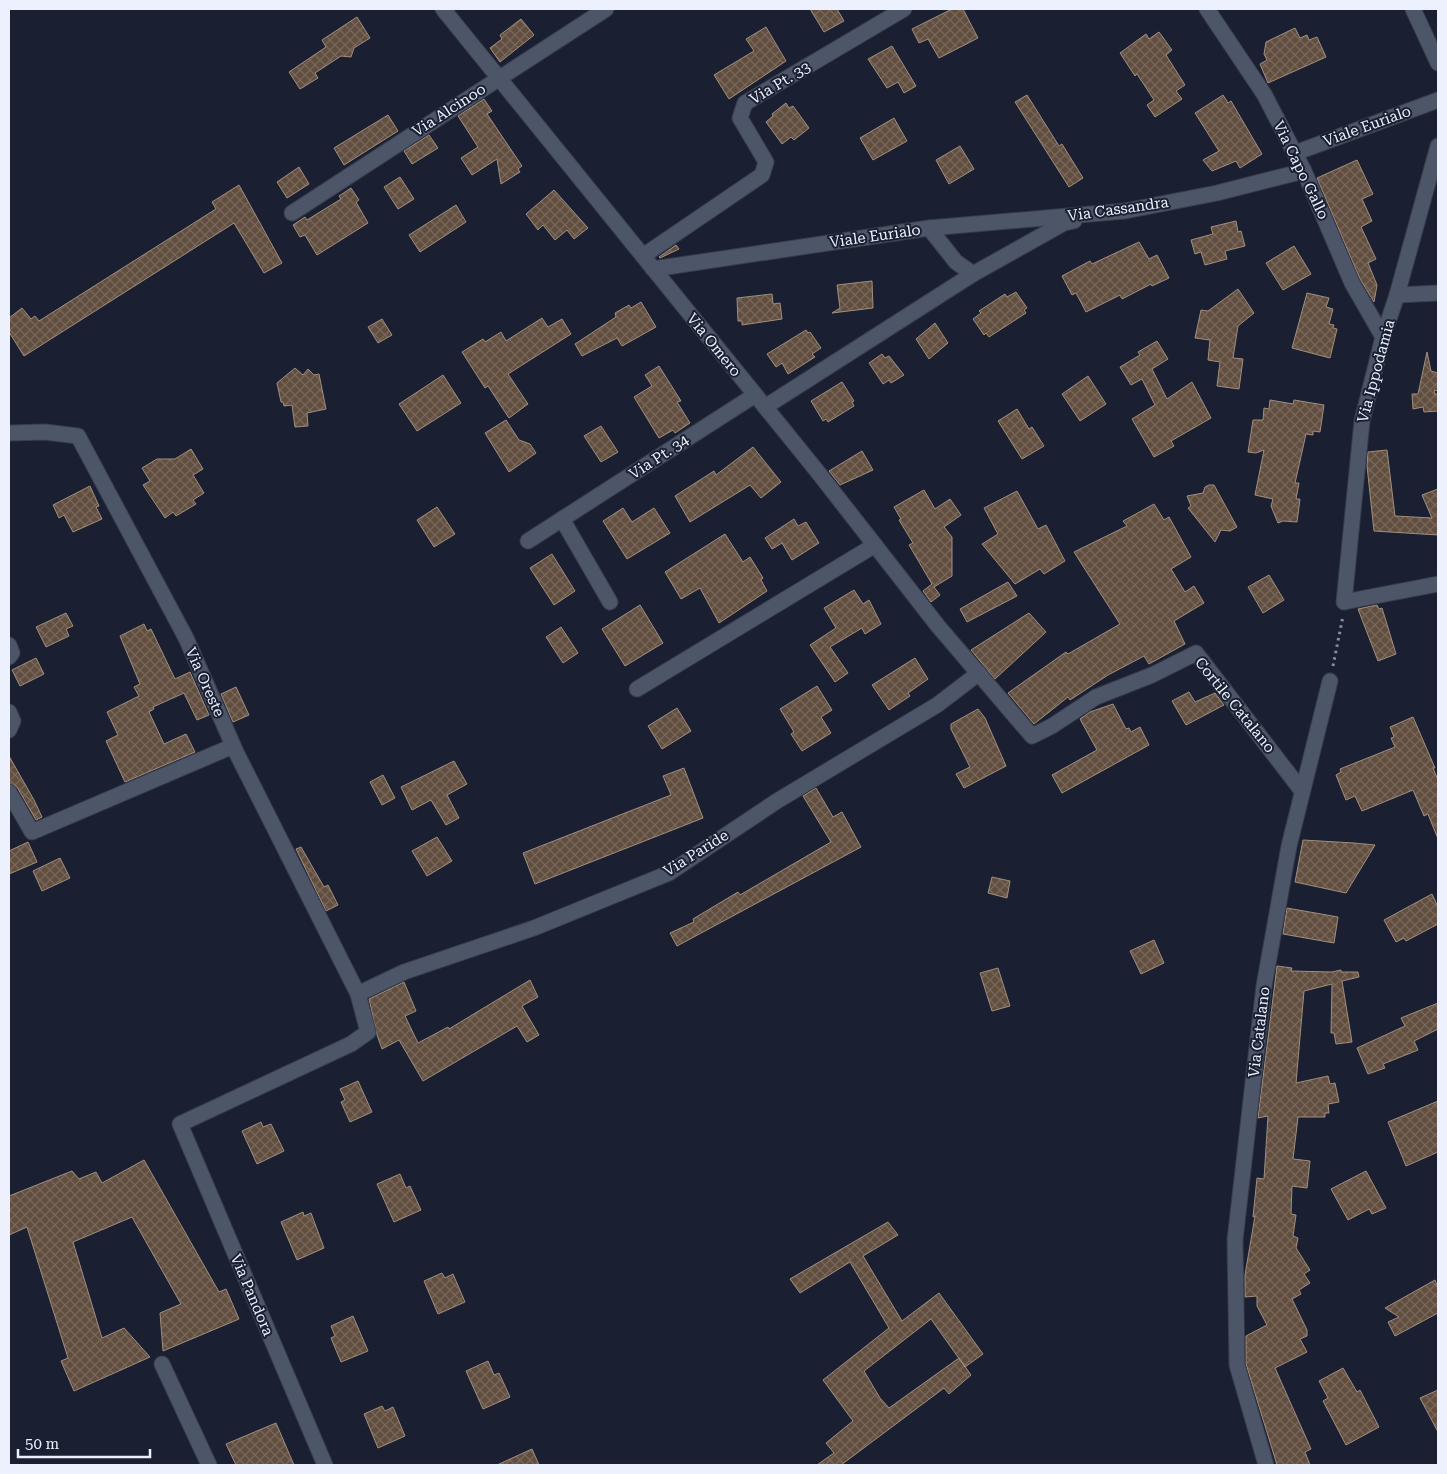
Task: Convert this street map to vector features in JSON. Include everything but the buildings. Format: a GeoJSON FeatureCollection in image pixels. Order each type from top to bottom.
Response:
{"type":"FeatureCollection","features":[{"type":"Feature","properties":{"kind":"street","name":"Via Omero"},"geometry":{"type":"LineString","coordinates":[[444,9],[765,407],[938,626],[983,677]]}},
{"type":"Feature","properties":{"kind":"street","name":"Via Alcinoo"},"geometry":{"type":"LineString","coordinates":[[292,213],[606,9]]}},
{"type":"Feature","properties":{"kind":"street","name":"Via Pt. 33"},"geometry":{"type":"LineString","coordinates":[[643,256],[762,175],[766,162],[740,118],[745,104],[904,9]]}},
{"type":"Feature","properties":{"kind":"street","name":"Via Capo Gallo"},"geometry":{"type":"LineString","coordinates":[[1207,9],[1264,94],[1304,171],[1352,282],[1383,337]]}},
{"type":"Feature","properties":{"kind":"street"},"geometry":{"type":"LineString","coordinates":[[1413,9],[1438,63]]}},
{"type":"Feature","properties":{"kind":"street","name":"Viale Eurialo"},"geometry":{"type":"LineString","coordinates":[[1295,153],[1438,100]]}},
{"type":"Feature","properties":{"kind":"street","name":"Via Ippodamia"},"geometry":{"type":"LineString","coordinates":[[1344,602],[1362,421],[1383,337],[1397,295],[1438,146]]}},
{"type":"Feature","properties":{"kind":"street","name":"Via Cassandra"},"geometry":{"type":"LineString","coordinates":[[929,228],[1125,211],[1217,193],[1304,171]]}},
{"type":"Feature","properties":{"kind":"street"},"geometry":{"type":"LineString","coordinates":[[765,407],[973,274],[1064,223],[1125,211]]}},
{"type":"Feature","properties":{"kind":"street","name":"Viale Eurialo"},"geometry":{"type":"LineString","coordinates":[[653,269],[929,228],[956,262],[973,274]]}},
{"type":"Feature","properties":{"kind":"street"},"geometry":{"type":"LineString","coordinates":[[1397,295],[1438,293]]}},
{"type":"Feature","properties":{"kind":"street","name":"Via Pt. 34"},"geometry":{"type":"LineString","coordinates":[[528,541],[755,395]]}},
{"type":"Feature","properties":{"kind":"street","name":"Via Oreste"},"geometry":{"type":"LineString","coordinates":[[9,433],[46,432],[78,436],[186,638],[233,746],[358,994],[368,1032],[352,1044],[180,1124]]}},
{"type":"Feature","properties":{"kind":"street"},"geometry":{"type":"LineString","coordinates":[[562,519],[610,602]]}},
{"type":"Feature","properties":{"kind":"street"},"geometry":{"type":"LineString","coordinates":[[637,689],[875,545]]}},
{"type":"Feature","properties":{"kind":"street"},"geometry":{"type":"LineString","coordinates":[[1344,602],[1438,584]]}},
{"type":"Feature","properties":{"kind":"street"},"geometry":{"type":"LineString","coordinates":[[9,645],[12,653],[9,657]]}},
{"type":"Feature","properties":{"kind":"street","name":"Cortile Catalano"},"geometry":{"type":"LineString","coordinates":[[983,677],[1032,736],[1052,726],[1096,697],[1152,675],[1196,653],[1302,791]]}},
{"type":"Feature","properties":{"kind":"street","name":"Via Paride"},"geometry":{"type":"LineString","coordinates":[[358,994],[404,972],[534,928],[669,873],[777,801],[983,677]]}},
{"type":"Feature","properties":{"kind":"street","name":"Via Catalano"},"geometry":{"type":"LineString","coordinates":[[1266,1465],[1237,1365],[1235,1240],[1264,986],[1289,846],[1330,681]]}},
{"type":"Feature","properties":{"kind":"street"},"geometry":{"type":"LineString","coordinates":[[9,712],[13,721],[9,730]]}},
{"type":"Feature","properties":{"kind":"street"},"geometry":{"type":"LineString","coordinates":[[9,792],[32,832],[233,746]]}},
{"type":"Feature","properties":{"kind":"street","name":"Via Pandora"},"geometry":{"type":"LineString","coordinates":[[180,1124],[325,1465]]}},
{"type":"Feature","properties":{"kind":"street"},"geometry":{"type":"LineString","coordinates":[[162,1364],[209,1465]]}},
{"type":"Feature","properties":{"kind":"path"},"geometry":{"type":"LineString","coordinates":[[1330,681],[1341,634],[1344,602]]}}]}
